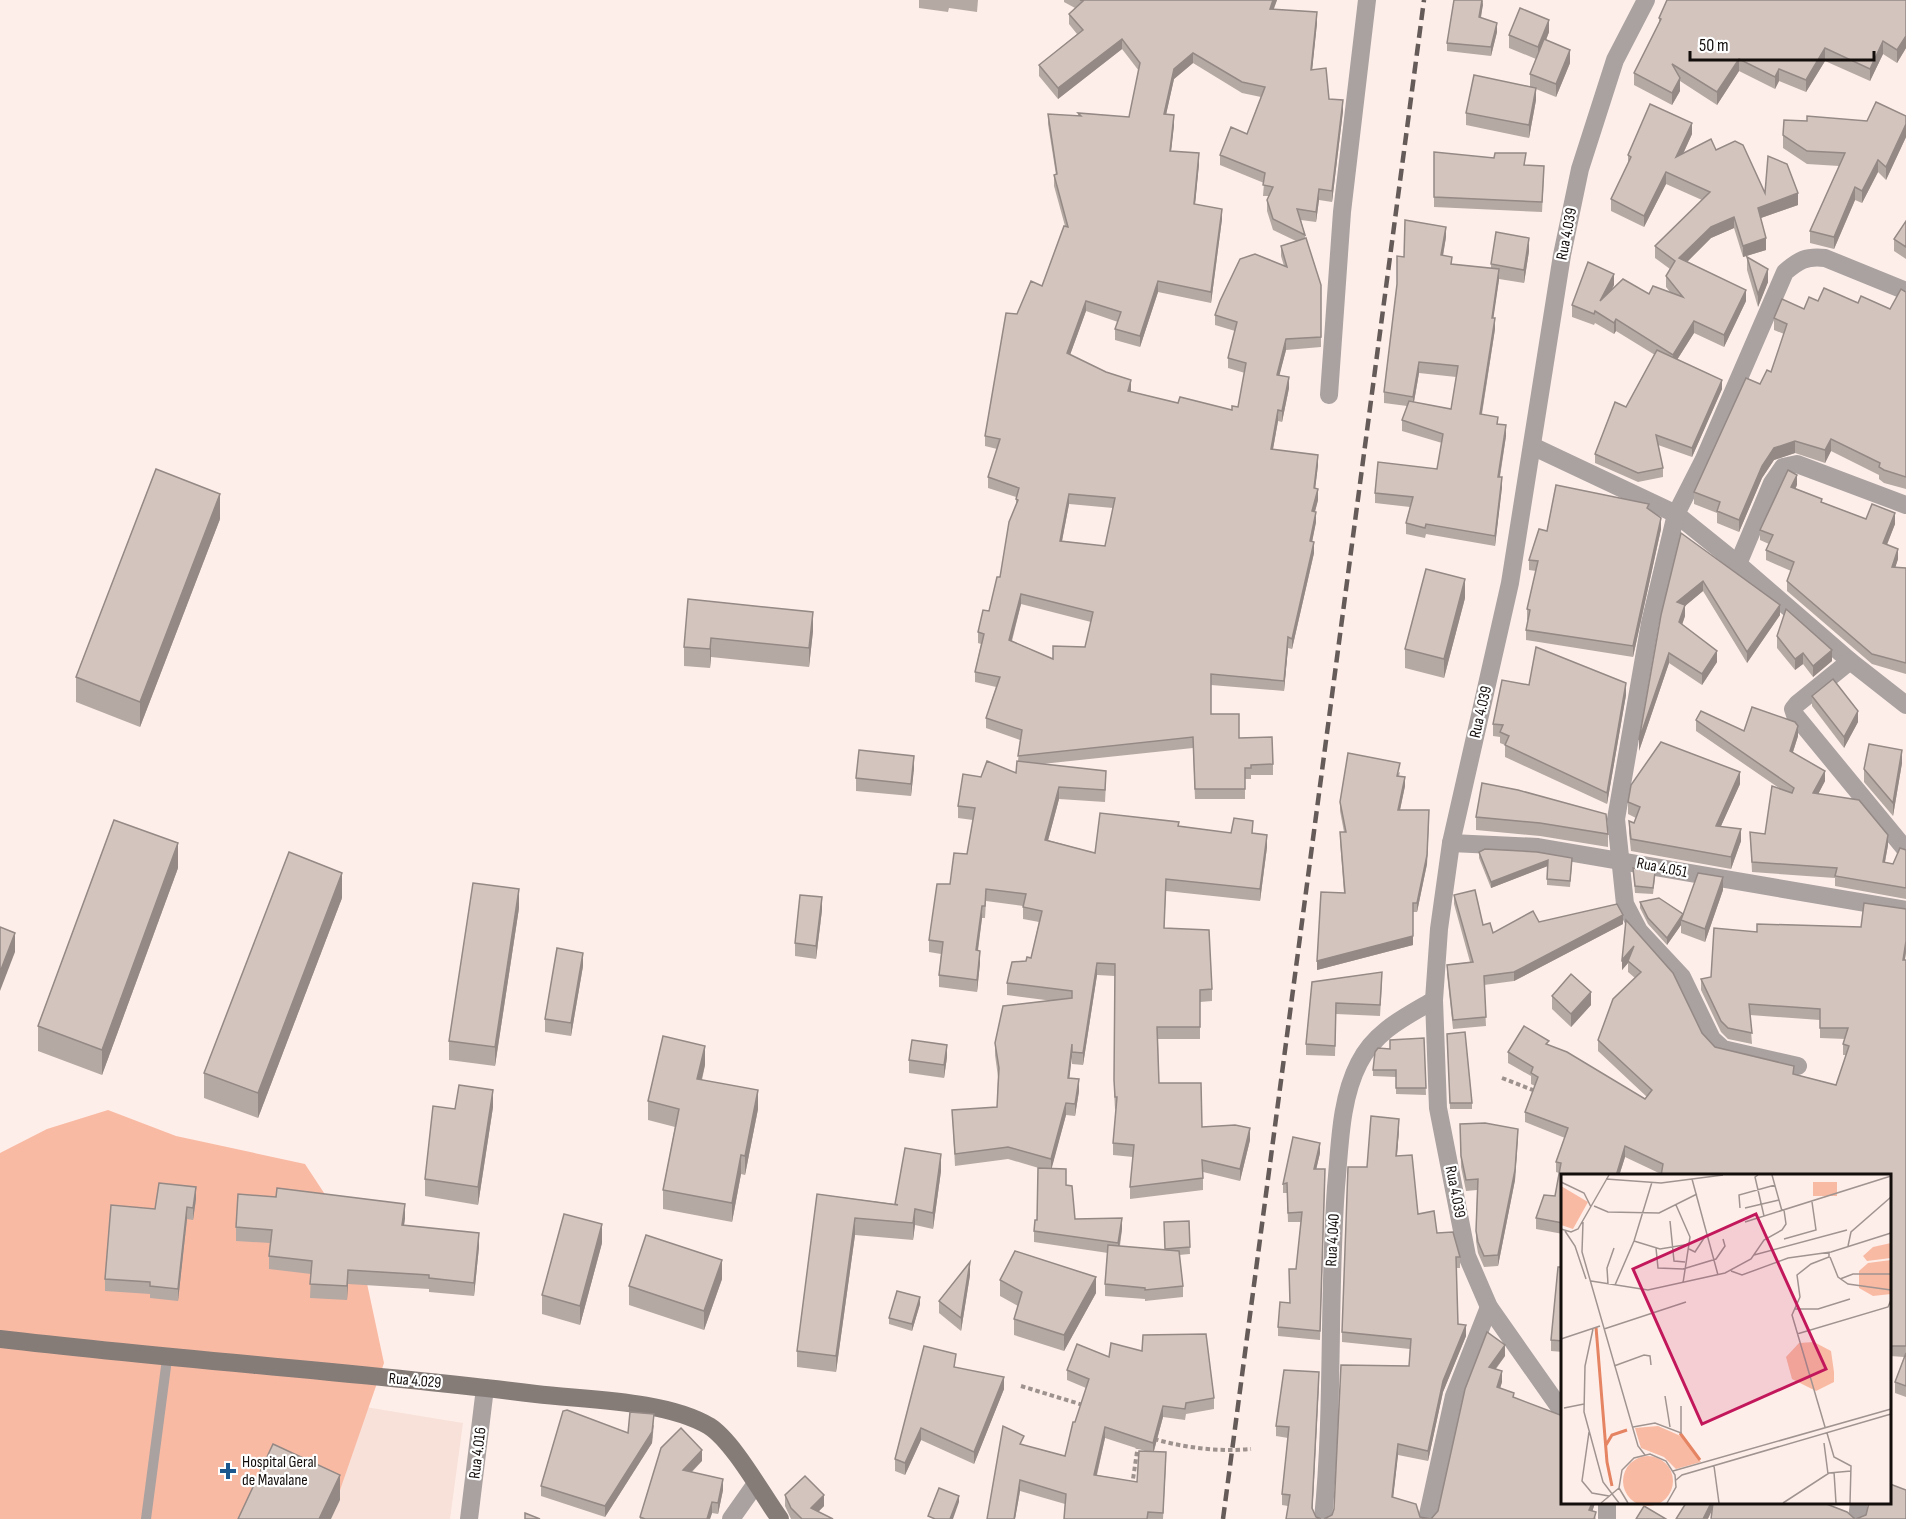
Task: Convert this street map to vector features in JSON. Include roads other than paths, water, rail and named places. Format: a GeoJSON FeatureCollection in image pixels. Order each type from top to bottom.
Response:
{"type":"FeatureCollection","features":[{"type":"Feature","properties":{"kind":"street"},"geometry":{"type":"LineString","coordinates":[[1329,395],[1342,212],[1367,0]]}},
{"type":"Feature","properties":{"kind":"street","name":"Rua 4.039"},"geometry":{"type":"LineString","coordinates":[[1561,1409],[1489,1307],[1467,1256],[1438,1108],[1434,999],[1439,928],[1451,843],[1510,583],[1562,255],[1580,169],[1615,60],[1646,0]]}},
{"type":"Feature","properties":{"kind":"street"},"geometry":{"type":"LineString","coordinates":[[1798,1066],[1723,1049],[1712,1039],[1682,977],[1639,931],[1625,904],[1616,819],[1650,623],[1676,514],[1704,459],[1785,272],[1800,259],[1811,256],[1825,258],[1906,291]]}},
{"type":"Feature","properties":{"kind":"street"},"geometry":{"type":"LineString","coordinates":[[1532,446],[1676,514],[1738,564],[1850,661],[1904,698]]}},
{"type":"Feature","properties":{"kind":"street"},"geometry":{"type":"LineString","coordinates":[[1738,564],[1772,483],[1783,466],[1797,464],[1906,505]]}},
{"type":"Feature","properties":{"kind":"street"},"geometry":{"type":"LineString","coordinates":[[1850,661],[1793,709],[1795,715],[1906,850]]}},
{"type":"Feature","properties":{"kind":"street","name":"Rua 4.051"},"geometry":{"type":"LineString","coordinates":[[1451,843],[1528,846],[1622,860],[1906,910]]}},
{"type":"Feature","properties":{"kind":"street","name":"Rua 4.040"},"geometry":{"type":"LineString","coordinates":[[1323,1519],[1330,1438],[1332,1247],[1341,1130],[1347,1098],[1359,1063],[1379,1033],[1434,999]]}},
{"type":"Feature","properties":{"kind":"street"},"geometry":{"type":"LineString","coordinates":[[1426,1519],[1454,1396],[1489,1307]]}},
{"type":"Feature","properties":{"kind":"street","name":"Rua 4.029"},"geometry":{"type":"LineString","coordinates":[[0,1339],[167,1359],[485,1388],[680,1413],[710,1427],[732,1448],[780,1519]]}},
{"type":"Feature","properties":{"kind":"street","name":"Rua 4.016"},"geometry":{"type":"LineString","coordinates":[[469,1519],[485,1388]]}},
{"type":"Feature","properties":{"kind":"street"},"geometry":{"type":"LineString","coordinates":[[731,1519],[755,1485]]}},
{"type":"Feature","properties":{"kind":"street"},"geometry":{"type":"LineString","coordinates":[[1857,1519],[1859,1504]]}},
{"type":"Feature","properties":{"kind":"lane"},"geometry":{"type":"LineString","coordinates":[[146,1519],[167,1359]]}},
{"type":"Feature","properties":{"kind":"railway"},"geometry":{"type":"LineString","coordinates":[[1223,1519],[1424,0]]}},
{"type":"Feature","properties":{"kind":"place","name":"Hospital Geral de Mavalane"},"geometry":{"type":"Point","coordinates":[228,1471]}}]}
